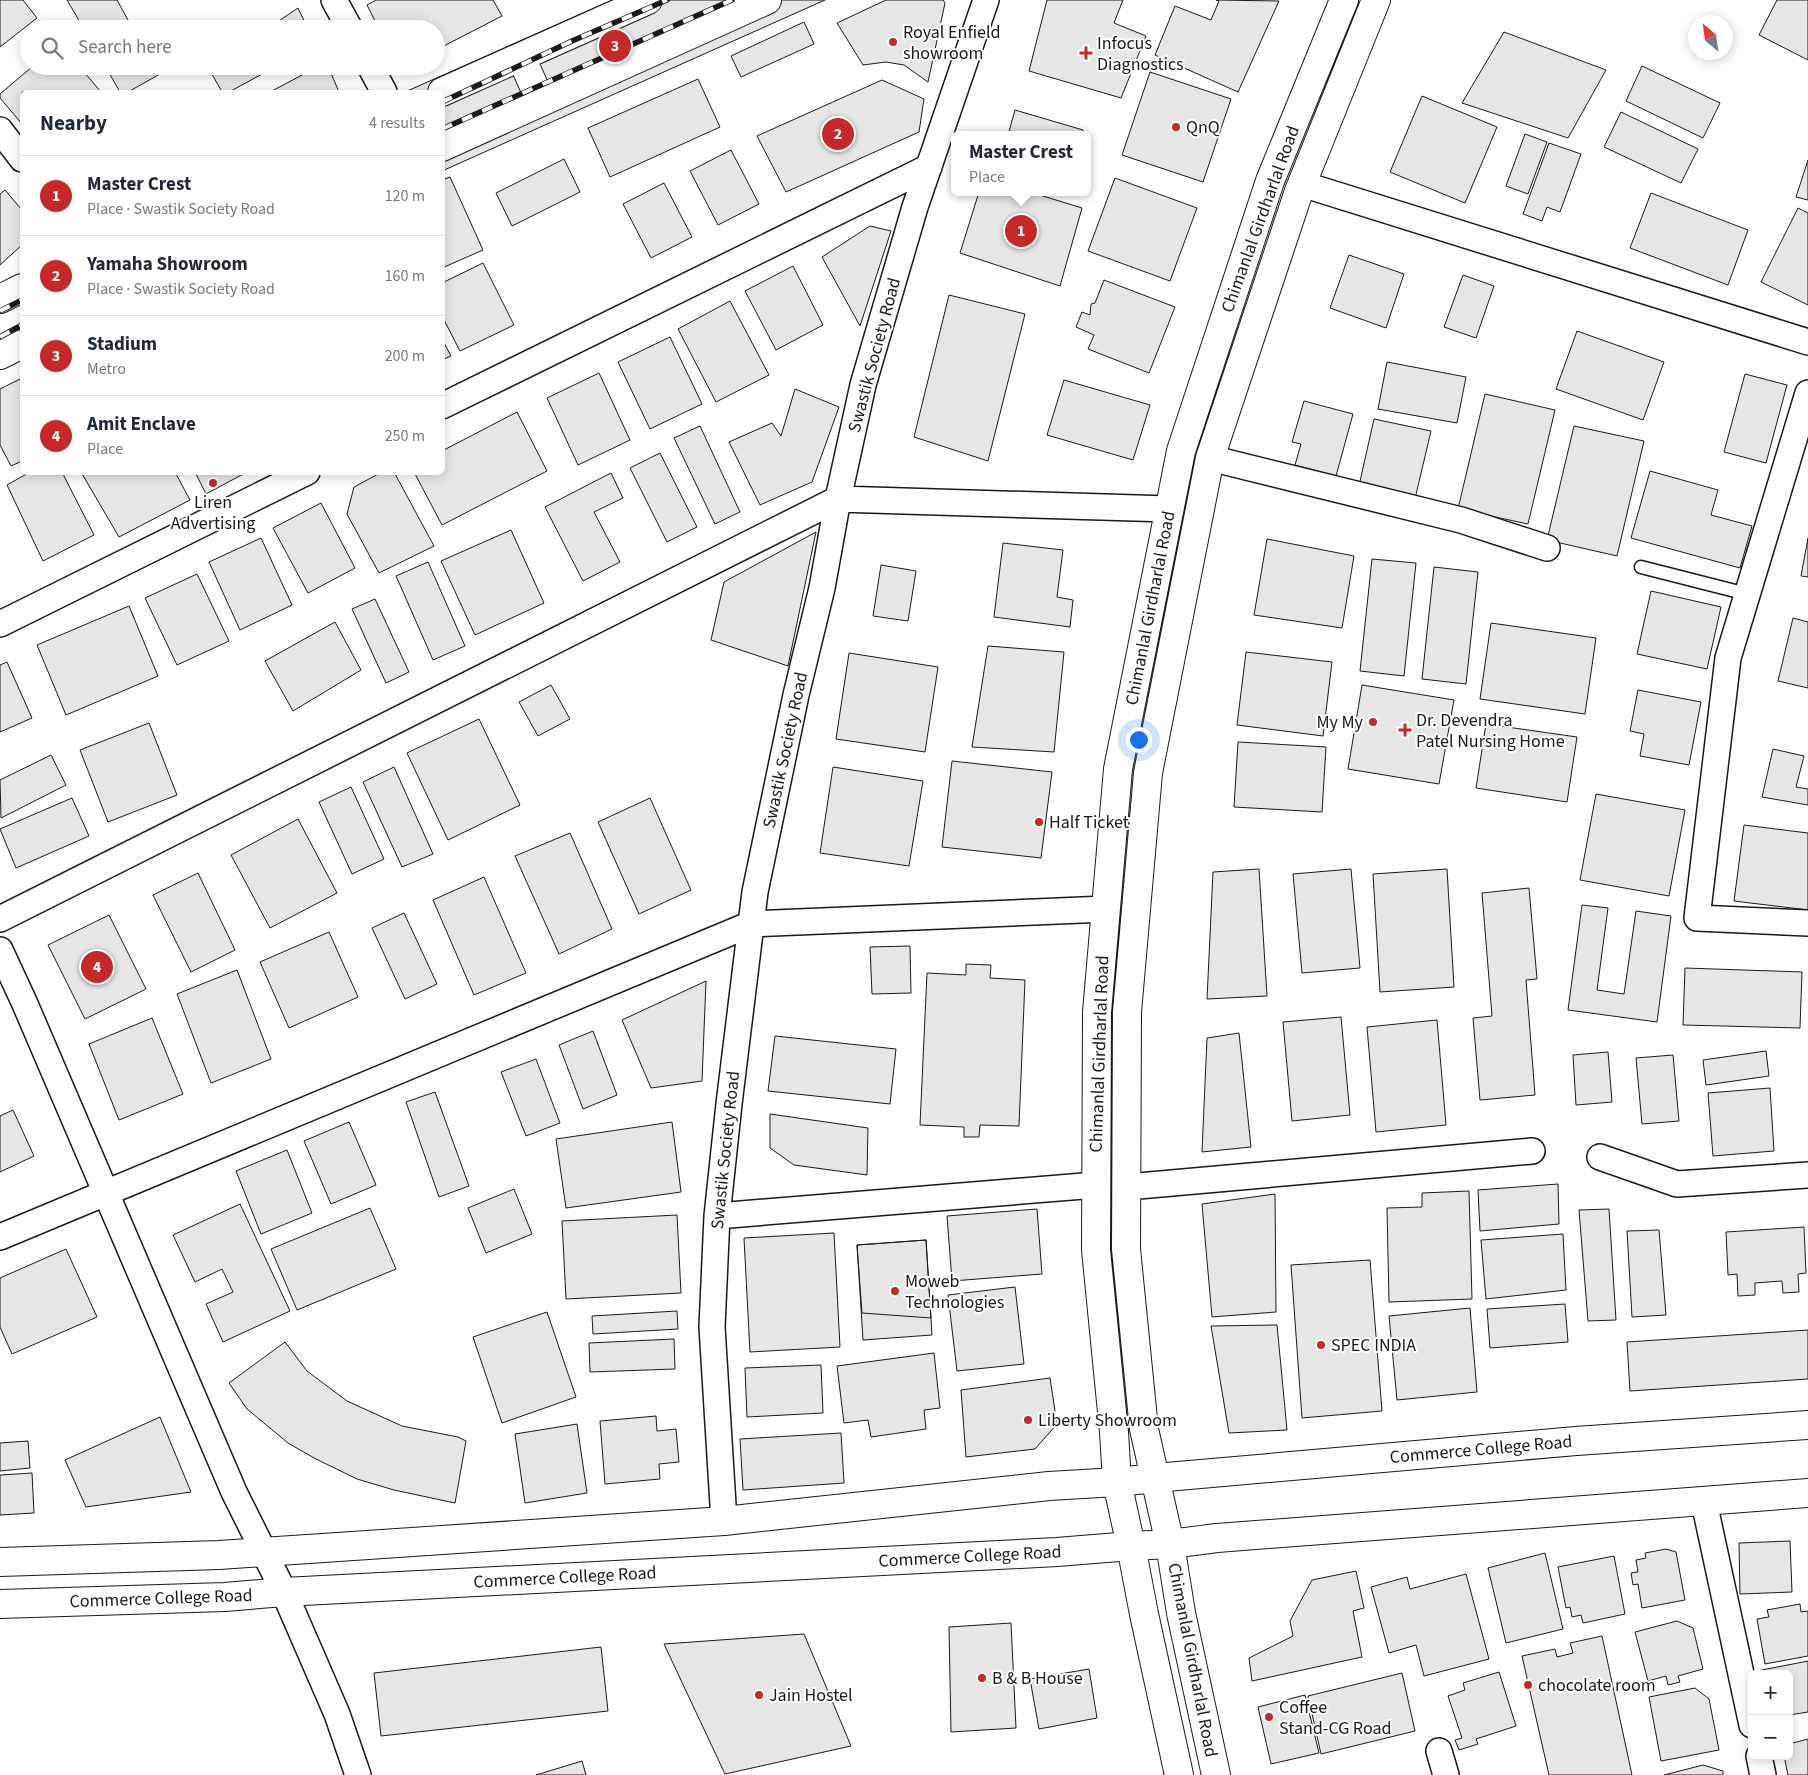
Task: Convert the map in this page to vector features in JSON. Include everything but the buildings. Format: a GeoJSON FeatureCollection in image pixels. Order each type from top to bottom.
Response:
{"type":"FeatureCollection","features":[{"type":"Feature","properties":{"kind":"main road"},"geometry":{"type":"LineString","coordinates":[[445,91],[648,0]]}},
{"type":"Feature","properties":{"kind":"main road"},"geometry":{"type":"LineString","coordinates":[[445,146],[767,0]]}},
{"type":"Feature","properties":{"kind":"main road","name":"Chimanlal Girdharlal Road"},"geometry":{"type":"LineString","coordinates":[[1180,1775],[1144,1614],[1118,1482],[1096,1250],[1097,1012],[1118,769],[1181,451],[1270,181],[1344,0]]}},
{"type":"Feature","properties":{"kind":"main road","name":"Chimanlal Girdharlal Road"},"geometry":{"type":"LineString","coordinates":[[1216,1775],[1181,1613],[1170,1544],[1144,1429],[1126,1249],[1127,1012],[1148,773],[1210,458],[1302,184],[1376,0]]}},
{"type":"Feature","properties":{"kind":"main road"},"geometry":{"type":"LineString","coordinates":[[521,57],[541,102]]}},
{"type":"Feature","properties":{"kind":"main road"},"geometry":{"type":"LineString","coordinates":[[0,299],[20,289]]}},
{"type":"Feature","properties":{"kind":"main road"},"geometry":{"type":"LineString","coordinates":[[0,355],[20,345]]}},
{"type":"Feature","properties":{"kind":"main road","name":"Commerce College Road"},"geometry":{"type":"LineString","coordinates":[[1118,1482],[1576,1441],[1808,1425]]}},
{"type":"Feature","properties":{"kind":"main road"},"geometry":{"type":"LineString","coordinates":[[0,1562],[219,1555],[724,1521],[1049,1486],[1118,1482]]}},
{"type":"Feature","properties":{"kind":"main road"},"geometry":{"type":"LineString","coordinates":[[1170,1544],[1217,1538],[1808,1493]]}},
{"type":"Feature","properties":{"kind":"main road","name":"Commerce College Road"},"geometry":{"type":"LineString","coordinates":[[0,1604],[226,1597],[284,1592],[1057,1552],[1170,1544]]}},
{"type":"Feature","properties":{"kind":"street"},"geometry":{"type":"LineString","coordinates":[[334,0],[345,20]]}},
{"type":"Feature","properties":{"kind":"street","name":"Swastik Society Road"},"geometry":{"type":"LineString","coordinates":[[724,1521],[712,1327],[718,1216],[729,1104],[755,892],[796,695],[822,588],[838,499],[863,384],[928,167],[986,0]]}},
{"type":"Feature","properties":{"kind":"street"},"geometry":{"type":"LineString","coordinates":[[375,75],[383,90]]}},
{"type":"Feature","properties":{"kind":"street"},"geometry":{"type":"LineString","coordinates":[[0,130],[20,156]]}},
{"type":"Feature","properties":{"kind":"street"},"geometry":{"type":"LineString","coordinates":[[445,405],[928,167]]}},
{"type":"Feature","properties":{"kind":"street"},"geometry":{"type":"LineString","coordinates":[[1302,184],[1808,342]]}},
{"type":"Feature","properties":{"kind":"street"},"geometry":{"type":"LineString","coordinates":[[1808,393],[1728,658],[1697,918],[1808,923]]}},
{"type":"Feature","properties":{"kind":"street"},"geometry":{"type":"LineString","coordinates":[[1210,458],[1461,520],[1547,548]]}},
{"type":"Feature","properties":{"kind":"street"},"geometry":{"type":"LineString","coordinates":[[0,624],[301,475]]}},
{"type":"Feature","properties":{"kind":"street"},"geometry":{"type":"LineString","coordinates":[[0,919],[838,499],[1169,509]]}},
{"type":"Feature","properties":{"kind":"street"},"geometry":{"type":"LineString","coordinates":[[0,1237],[751,924],[1106,909]]}},
{"type":"Feature","properties":{"kind":"street"},"geometry":{"type":"LineString","coordinates":[[0,950],[230,1483],[284,1592],[338,1714],[358,1775]]}},
{"type":"Feature","properties":{"kind":"street"},"geometry":{"type":"LineString","coordinates":[[1127,1187],[1532,1151]]}},
{"type":"Feature","properties":{"kind":"street"},"geometry":{"type":"LineString","coordinates":[[1600,1157],[1677,1184],[1808,1175]]}},
{"type":"Feature","properties":{"kind":"street"},"geometry":{"type":"LineString","coordinates":[[718,1216],[1096,1185]]}},
{"type":"Feature","properties":{"kind":"street"},"geometry":{"type":"LineString","coordinates":[[1704,1502],[1750,1715]]}},
{"type":"Feature","properties":{"kind":"street"},"geometry":{"type":"LineString","coordinates":[[1439,1751],[1446,1775]]}},
{"type":"Feature","properties":{"kind":"street"},"geometry":{"type":"LineString","coordinates":[[1759,1760],[1762,1775]]}},
{"type":"Feature","properties":{"kind":"lane"},"geometry":{"type":"LineString","coordinates":[[1641,567],[1747,594]]}},
{"type":"Feature","properties":{"kind":"railway"},"geometry":{"type":"LineString","coordinates":[[445,101],[572,41],[667,0]]}},
{"type":"Feature","properties":{"kind":"railway"},"geometry":{"type":"LineString","coordinates":[[445,128],[732,0]]}},
{"type":"Feature","properties":{"kind":"railway"},"geometry":{"type":"LineString","coordinates":[[0,311],[20,301]]}},
{"type":"Feature","properties":{"kind":"railway"},"geometry":{"type":"LineString","coordinates":[[0,337],[20,326]]}},
{"type":"Feature","properties":{"kind":"place","name":"Royal Enfield showroom"},"geometry":{"type":"Point","coordinates":[893,42]}},
{"type":"Feature","properties":{"kind":"place","name":"Stadium"},"geometry":{"type":"Point","coordinates":[615,46]}},
{"type":"Feature","properties":{"kind":"place","name":"Infocus Diagnostics"},"geometry":{"type":"Point","coordinates":[1086,53]}},
{"type":"Feature","properties":{"kind":"place","name":"QnQ"},"geometry":{"type":"Point","coordinates":[1176,127]}},
{"type":"Feature","properties":{"kind":"place","name":"Yamaha Showroom"},"geometry":{"type":"Point","coordinates":[838,134]}},
{"type":"Feature","properties":{"kind":"place","name":"Master Crest"},"geometry":{"type":"Point","coordinates":[1021,231]}},
{"type":"Feature","properties":{"kind":"place","name":"Liren Advertising"},"geometry":{"type":"Point","coordinates":[213,483]}},
{"type":"Feature","properties":{"kind":"place","name":"My My"},"geometry":{"type":"Point","coordinates":[1373,722]}},
{"type":"Feature","properties":{"kind":"place","name":"Dr. Devendra Patel Nursing Home"},"geometry":{"type":"Point","coordinates":[1405,730]}},
{"type":"Feature","properties":{"kind":"place","name":"Half Ticket"},"geometry":{"type":"Point","coordinates":[1039,822]}},
{"type":"Feature","properties":{"kind":"place","name":"Amit Enclave"},"geometry":{"type":"Point","coordinates":[97,967]}},
{"type":"Feature","properties":{"kind":"place","name":"Moweb Technologies"},"geometry":{"type":"Point","coordinates":[895,1291]}},
{"type":"Feature","properties":{"kind":"place","name":"SPEC INDIA"},"geometry":{"type":"Point","coordinates":[1321,1345]}},
{"type":"Feature","properties":{"kind":"place","name":"Liberty Showroom"},"geometry":{"type":"Point","coordinates":[1028,1420]}},
{"type":"Feature","properties":{"kind":"place","name":"B & B House"},"geometry":{"type":"Point","coordinates":[982,1678]}},
{"type":"Feature","properties":{"kind":"place","name":"chocolate room"},"geometry":{"type":"Point","coordinates":[1528,1685]}},
{"type":"Feature","properties":{"kind":"place","name":"Jain Hostel"},"geometry":{"type":"Point","coordinates":[759,1695]}},
{"type":"Feature","properties":{"kind":"place","name":"Coffee Stand-CG Road"},"geometry":{"type":"Point","coordinates":[1269,1717]}}]}
